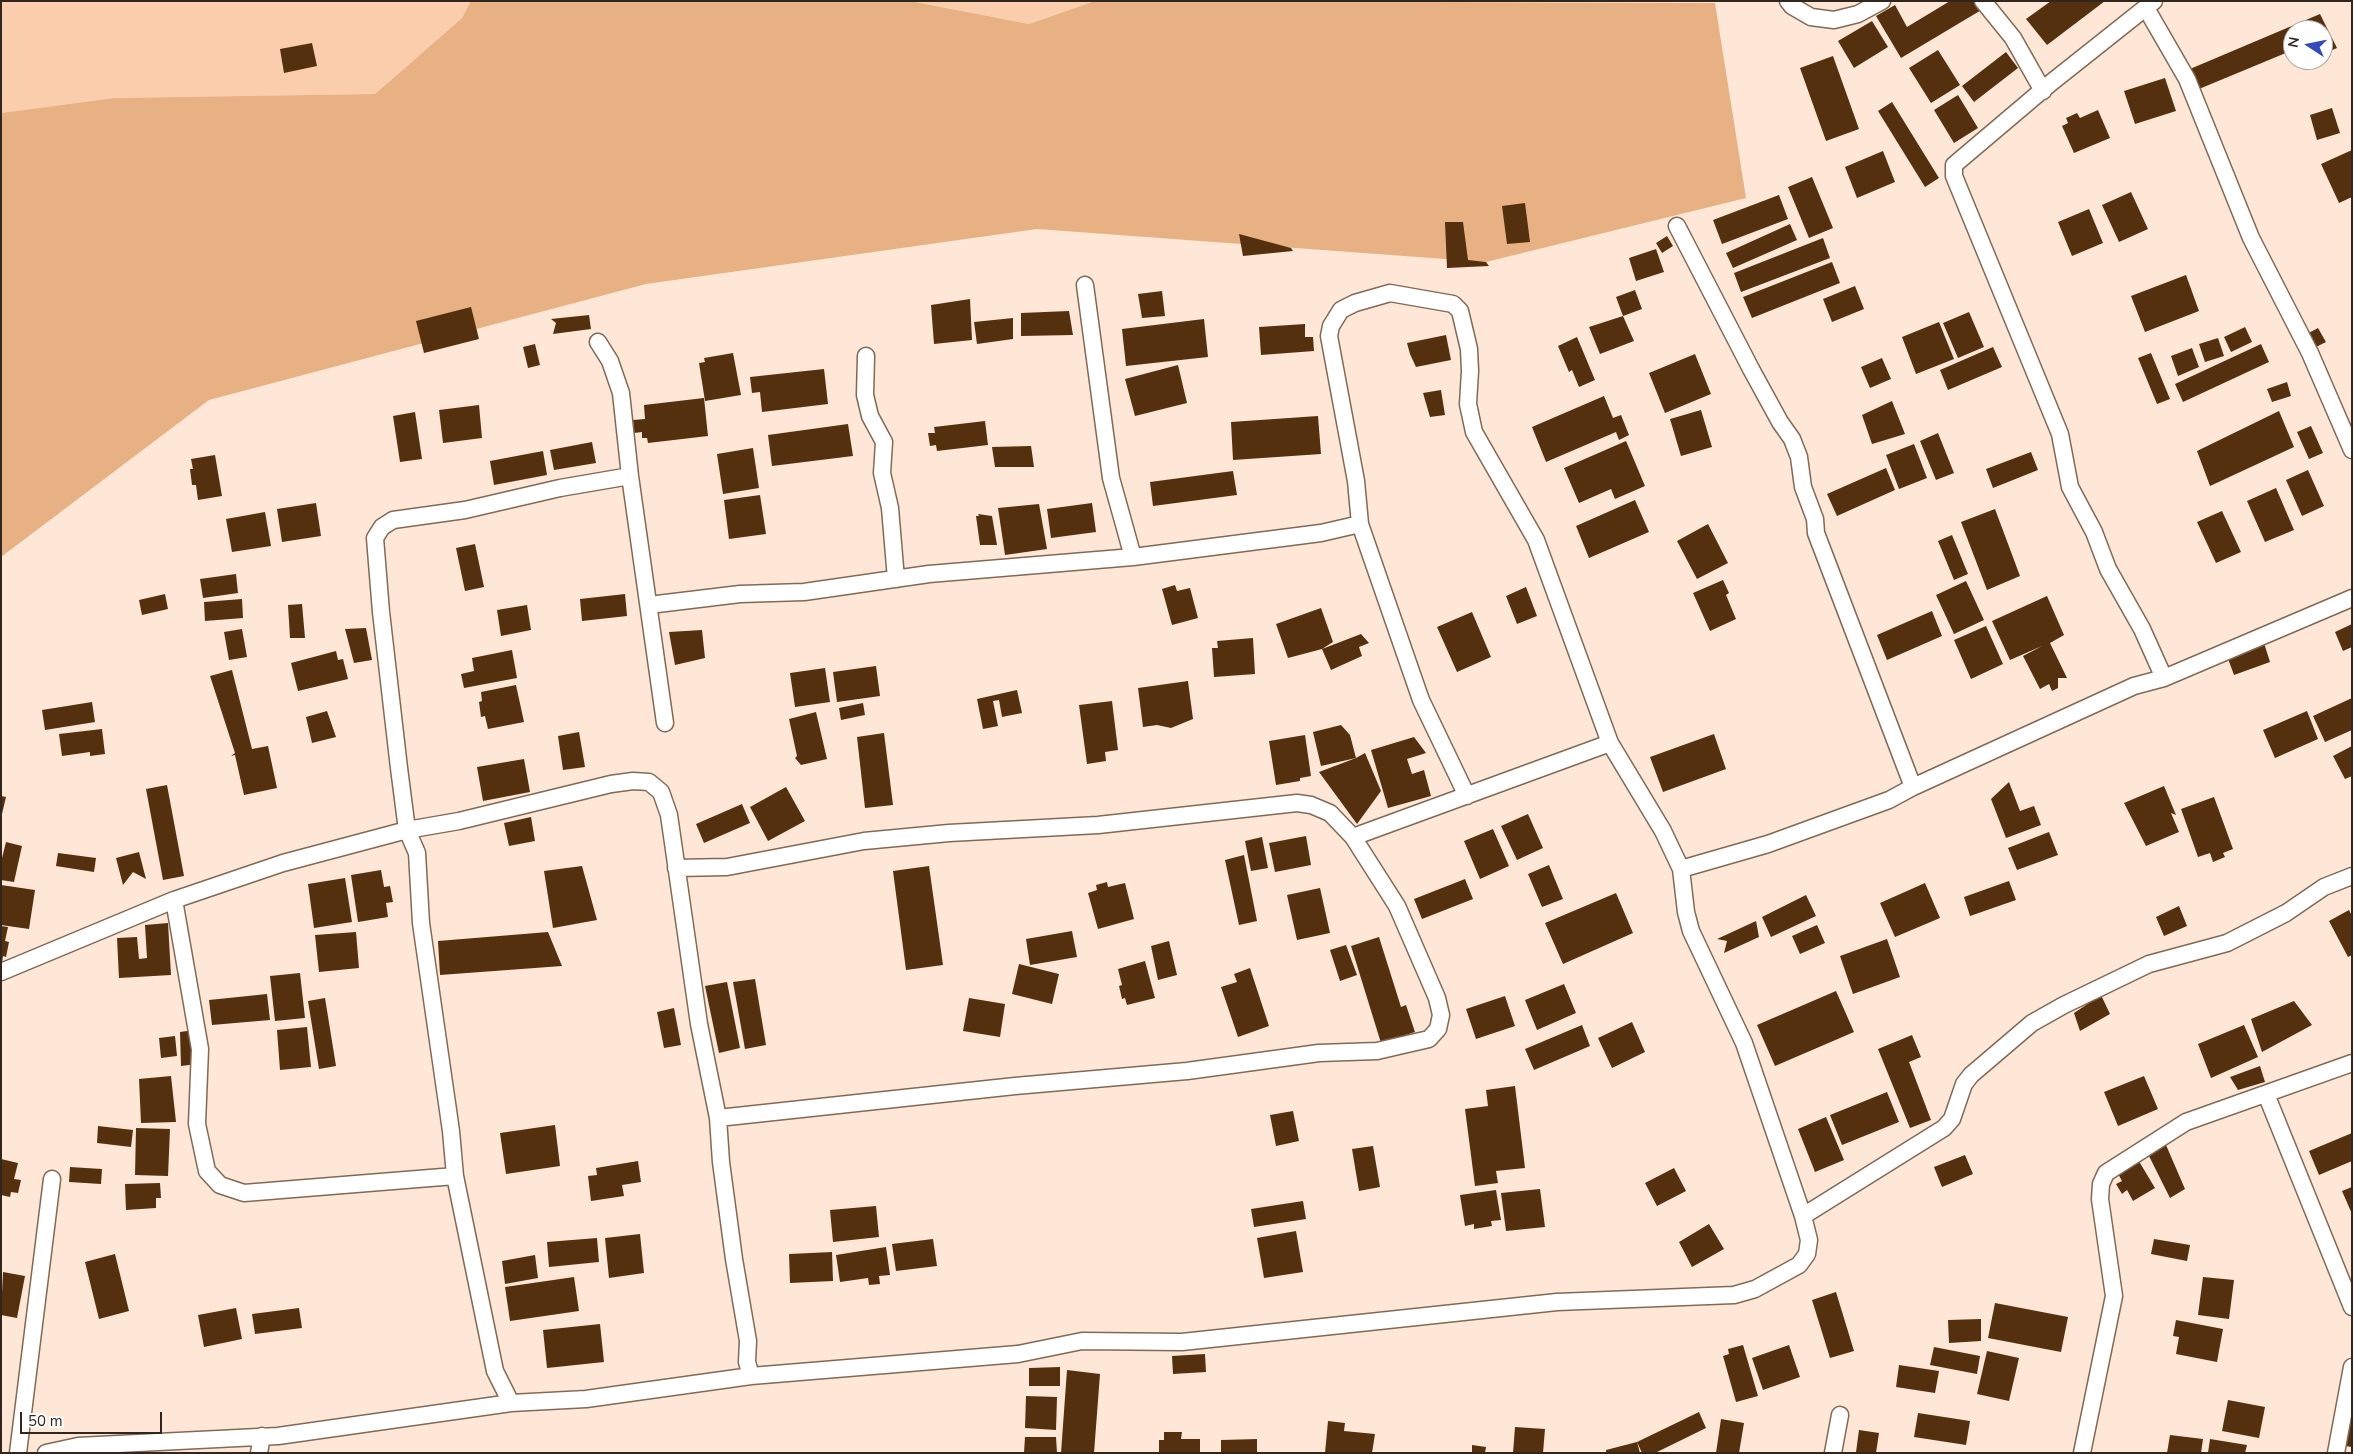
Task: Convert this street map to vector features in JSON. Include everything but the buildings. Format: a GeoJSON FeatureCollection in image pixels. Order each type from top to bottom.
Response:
{"type":"FeatureCollection","features":[{"type":"Feature","properties":{"kind":"street"},"geometry":{"type":"LineString","coordinates":[[1788,1],[1792,6],[1811,17],[1834,20],[1858,14],[1882,1]]}},
{"type":"Feature","properties":{"kind":"street"},"geometry":{"type":"LineString","coordinates":[[1983,1],[2013,38],[2044,90]]}},
{"type":"Feature","properties":{"kind":"street"},"geometry":{"type":"LineString","coordinates":[[2164,678],[2142,629],[2108,569],[2094,532],[2070,487],[2060,434],[1954,176],[1954,166],[2110,35],[2150,4],[2187,79],[2251,238],[2310,354],[2352,450]]}},
{"type":"Feature","properties":{"kind":"street"},"geometry":{"type":"LineString","coordinates":[[1677,226],[1751,369],[1780,422],[1792,439],[1799,457],[1803,487],[1815,519],[1816,533],[1913,787]]}},
{"type":"Feature","properties":{"kind":"street"},"geometry":{"type":"LineString","coordinates":[[1084,285],[1111,478],[1133,557]]}},
{"type":"Feature","properties":{"kind":"street"},"geometry":{"type":"LineString","coordinates":[[46,1453],[78,1446],[262,1436],[511,1403],[586,1399],[751,1376],[1018,1354],[1082,1341],[1182,1342],[1557,1302],[1734,1295],[1755,1289],[1799,1265],[1807,1254],[1809,1240],[1803,1216],[1744,1043],[1691,931],[1686,912],[1681,869],[1663,831],[1610,743],[1536,540],[1474,432],[1468,404],[1469,349],[1460,311],[1453,304],[1390,293],[1368,299],[1341,310],[1331,326],[1329,336],[1356,481],[1360,524],[1421,700],[1467,796]]}},
{"type":"Feature","properties":{"kind":"street"},"geometry":{"type":"LineString","coordinates":[[598,342],[610,362],[621,393],[630,476],[665,723]]}},
{"type":"Feature","properties":{"kind":"street"},"geometry":{"type":"LineString","coordinates":[[866,356],[865,395],[870,416],[884,442],[882,473],[890,508],[896,579]]}},
{"type":"Feature","properties":{"kind":"street"},"geometry":{"type":"LineString","coordinates":[[511,1403],[494,1371],[455,1176],[451,1131],[421,923],[417,852],[407,830],[374,550],[375,538],[382,527],[393,520],[465,510],[560,488],[630,476]]}},
{"type":"Feature","properties":{"kind":"street"},"geometry":{"type":"LineString","coordinates":[[649,605],[740,594],[804,592],[896,579],[1024,565],[1133,557],[1320,533],[1360,524]]}},
{"type":"Feature","properties":{"kind":"street"},"geometry":{"type":"LineString","coordinates":[[1681,869],[1768,844],[1890,800],[1913,787],[2134,686],[2164,678],[2352,598]]}},
{"type":"Feature","properties":{"kind":"street"},"geometry":{"type":"LineString","coordinates":[[1353,837],[1610,743]]}},
{"type":"Feature","properties":{"kind":"street"},"geometry":{"type":"LineString","coordinates":[[1,972],[174,900],[283,863],[407,830],[459,821],[611,784],[633,780],[649,782],[661,792],[669,814],[699,1024],[718,1118],[725,1191],[748,1341],[747,1362],[751,1376]]}},
{"type":"Feature","properties":{"kind":"street"},"geometry":{"type":"LineString","coordinates":[[676,868],[728,867],[864,840],[949,833],[1098,825],[1297,803],[1311,805],[1330,813],[1353,837],[1396,906],[1437,998],[1441,1015],[1438,1029],[1429,1039],[1377,1050],[1319,1053],[1187,1071],[1015,1086],[718,1118]]}},
{"type":"Feature","properties":{"kind":"street"},"geometry":{"type":"LineString","coordinates":[[1803,1216],[1944,1128],[1952,1119],[1964,1084],[1971,1075],[2032,1023],[2064,1005],[2149,964],[2222,945],[2286,913],[2324,887],[2352,876]]}},
{"type":"Feature","properties":{"kind":"street"},"geometry":{"type":"LineString","coordinates":[[174,900],[200,1050],[197,1124],[207,1171],[220,1185],[244,1193],[455,1176]]}},
{"type":"Feature","properties":{"kind":"street"},"geometry":{"type":"LineString","coordinates":[[2082,1453],[2114,1296],[2100,1199],[2101,1184],[2106,1173],[2186,1122],[2352,1063]]}},
{"type":"Feature","properties":{"kind":"street"},"geometry":{"type":"LineString","coordinates":[[2266,1094],[2352,1307]]}},
{"type":"Feature","properties":{"kind":"street"},"geometry":{"type":"LineString","coordinates":[[18,1453],[52,1179]]}},
{"type":"Feature","properties":{"kind":"street"},"geometry":{"type":"LineString","coordinates":[[2336,1453],[2352,1367]]}},
{"type":"Feature","properties":{"kind":"street"},"geometry":{"type":"LineString","coordinates":[[1833,1453],[1840,1414]]}},
{"type":"Feature","properties":{"kind":"street"},"geometry":{"type":"LineString","coordinates":[[259,1453],[262,1436]]}},
{"type":"Feature","properties":{"kind":"shaded area"},"geometry":{"type":"Polygon","coordinates":[[[1,1],[471,1],[462,18],[375,94],[114,98],[1,113],[1,1]]]}},
{"type":"Feature","properties":{"kind":"shaded area"},"geometry":{"type":"Polygon","coordinates":[[[471,1],[910,1],[1029,24],[1095,1],[1715,3],[1746,198],[1486,262],[1037,229],[646,284],[209,400],[1,557],[1,113],[114,98],[375,94],[462,18],[471,1]]]}},
{"type":"Feature","properties":{"kind":"shaded area"},"geometry":{"type":"Polygon","coordinates":[[[910,1],[1095,1],[1029,24],[910,1]]]}}]}
